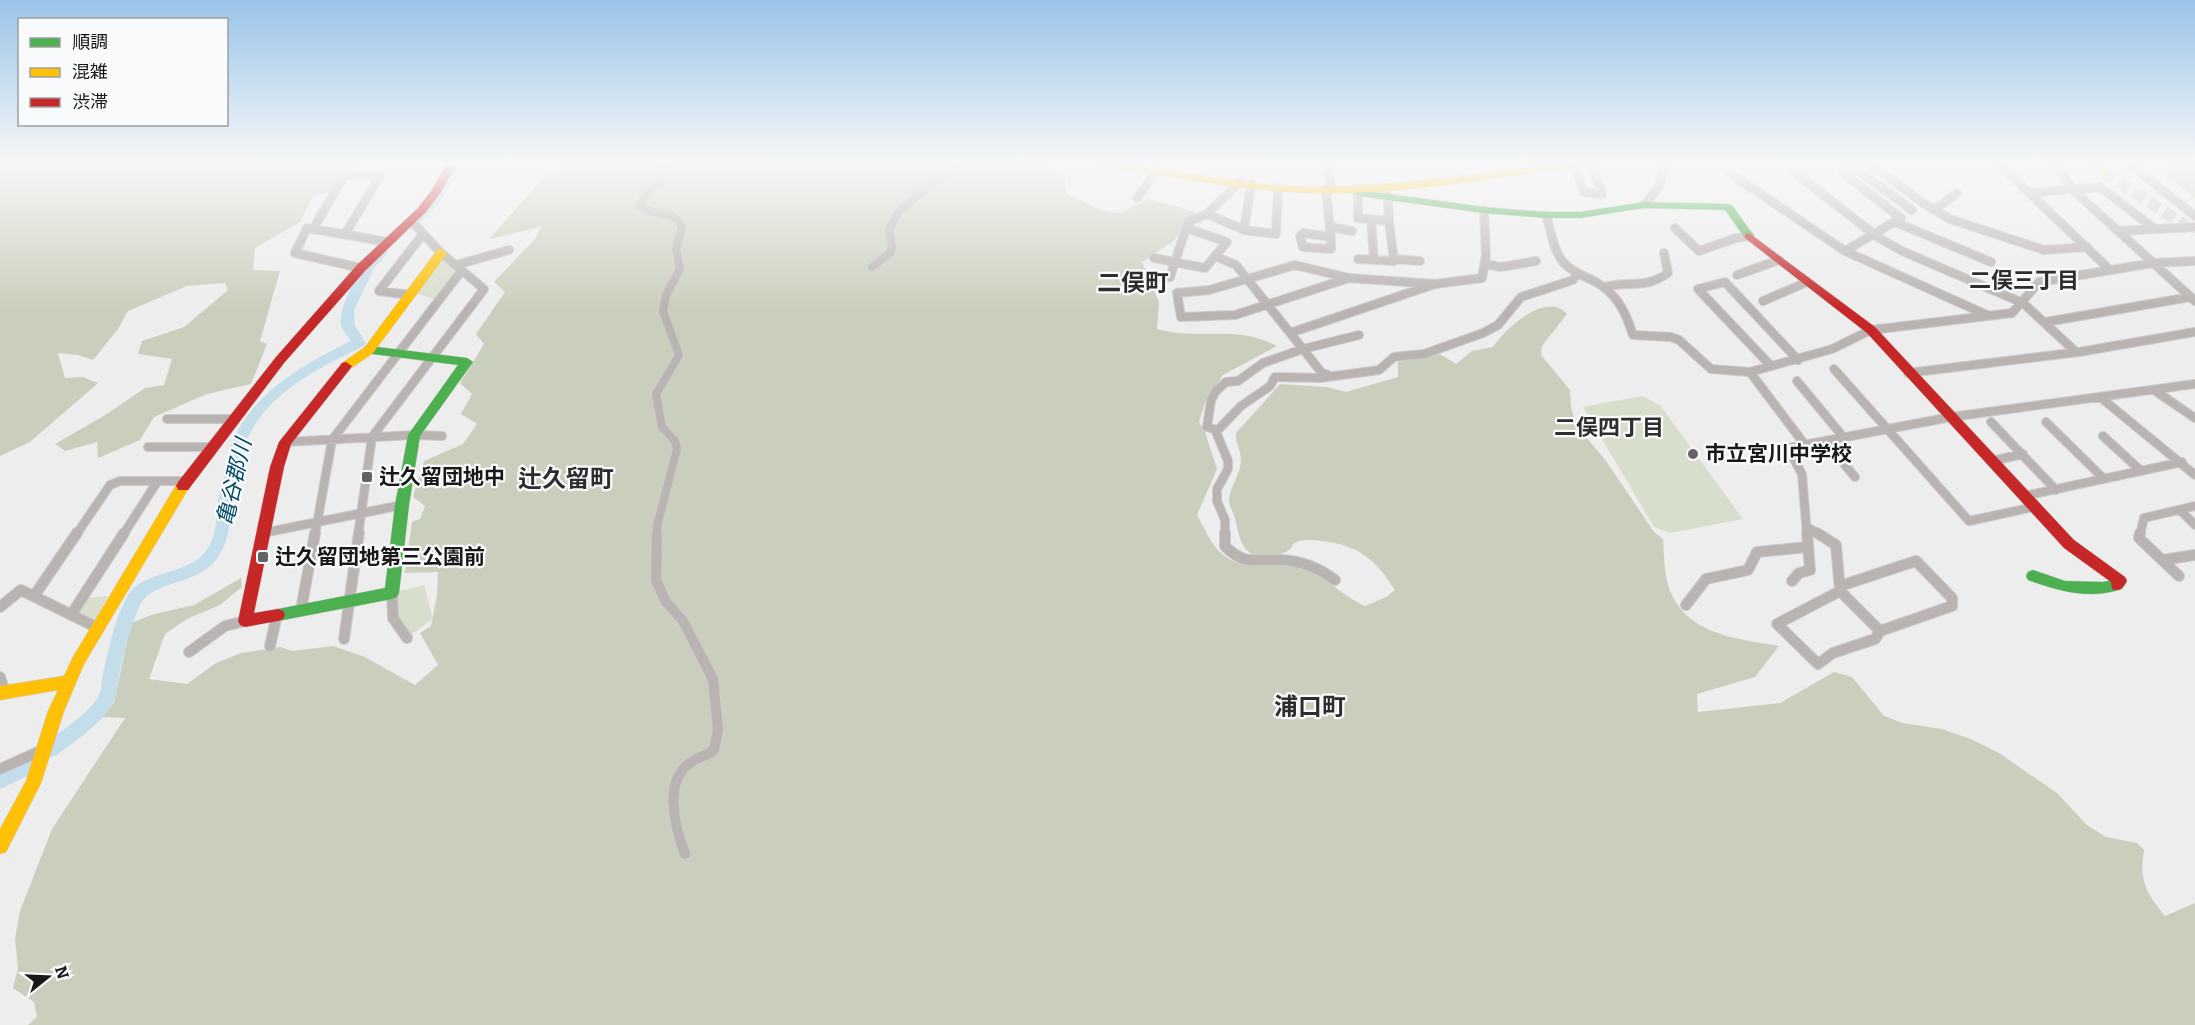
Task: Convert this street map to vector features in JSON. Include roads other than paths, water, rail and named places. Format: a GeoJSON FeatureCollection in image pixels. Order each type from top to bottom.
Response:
{"type":"FeatureCollection","features":[{"type":"Feature","properties":{"kind":"street"},"geometry":{"type":"LineString","coordinates":[[314,229],[323,212]]}},
{"type":"Feature","properties":{"kind":"street"},"geometry":{"type":"LineString","coordinates":[[345,234],[358,212]]}},
{"type":"Feature","properties":{"kind":"street"},"geometry":{"type":"LineString","coordinates":[[410,295],[379,291],[425,212]]}},
{"type":"Feature","properties":{"kind":"street"},"geometry":{"type":"LineString","coordinates":[[653,212],[672,216],[679,221],[682,232],[676,250],[681,265],[663,304],[679,355],[656,394],[662,427],[675,441],[677,449],[657,526],[656,580],[666,602],[683,621],[713,679],[718,730],[718,740],[714,750],[692,761],[678,776],[674,798],[675,818],[677,833],[685,854]]}},
{"type":"Feature","properties":{"kind":"street"},"geometry":{"type":"LineString","coordinates":[[872,267],[890,253],[892,246],[889,230],[898,212]]}},
{"type":"Feature","properties":{"kind":"street"},"geometry":{"type":"LineString","coordinates":[[1149,278],[1170,277],[1188,222],[1211,212]]}},
{"type":"Feature","properties":{"kind":"street"},"geometry":{"type":"LineString","coordinates":[[1244,230],[1245,212]]}},
{"type":"Feature","properties":{"kind":"street"},"geometry":{"type":"LineString","coordinates":[[1208,214],[1244,230],[1276,234],[1277,212]]}},
{"type":"Feature","properties":{"kind":"street"},"geometry":{"type":"LineString","coordinates":[[1330,212],[1331,237]]}},
{"type":"Feature","properties":{"kind":"street"},"geometry":{"type":"LineString","coordinates":[[1358,212],[1358,218],[1389,220]]}},
{"type":"Feature","properties":{"kind":"street"},"geometry":{"type":"LineString","coordinates":[[1389,212],[1393,260]]}},
{"type":"Feature","properties":{"kind":"street"},"geometry":{"type":"LineString","coordinates":[[1290,333],[1435,284],[1455,279],[1477,280],[1485,273],[1484,212]]}},
{"type":"Feature","properties":{"kind":"street"},"geometry":{"type":"LineString","coordinates":[[1507,212],[1580,215],[1600,212]]}},
{"type":"Feature","properties":{"kind":"street"},"geometry":{"type":"LineString","coordinates":[[1732,212],[1750,236],[1871,330],[1908,373],[2076,550],[2120,580],[2120,584],[2103,588],[2080,585],[2065,587],[2033,576]]}},
{"type":"Feature","properties":{"kind":"street"},"geometry":{"type":"LineString","coordinates":[[1787,212],[1845,251],[1989,316]]}},
{"type":"Feature","properties":{"kind":"street"},"geometry":{"type":"LineString","coordinates":[[1845,212],[1874,234],[1902,251],[2023,303],[2076,352]]}},
{"type":"Feature","properties":{"kind":"street"},"geometry":{"type":"LineString","coordinates":[[1888,212],[1898,220],[1991,262]]}},
{"type":"Feature","properties":{"kind":"street"},"geometry":{"type":"LineString","coordinates":[[1845,251],[1909,212]]}},
{"type":"Feature","properties":{"kind":"street"},"geometry":{"type":"LineString","coordinates":[[1937,212],[1950,219],[2044,249],[2087,247]]}},
{"type":"Feature","properties":{"kind":"street"},"geometry":{"type":"LineString","coordinates":[[2050,212],[2110,270]]}},
{"type":"Feature","properties":{"kind":"street"},"geometry":{"type":"LineString","coordinates":[[2097,212],[2192,299]]}},
{"type":"Feature","properties":{"kind":"street"},"geometry":{"type":"LineString","coordinates":[[2133,212],[2155,229]]}},
{"type":"Feature","properties":{"kind":"street"},"geometry":{"type":"LineString","coordinates":[[1546,215],[1558,253],[1564,263],[1576,274],[1604,287],[1621,301],[1633,334],[1671,337],[1701,358],[1711,369],[1750,372],[1832,349],[1871,330],[2012,313],[2039,282],[2153,263],[2195,261]]}},
{"type":"Feature","properties":{"kind":"street"},"geometry":{"type":"LineString","coordinates":[[1371,219],[1374,260]]}},
{"type":"Feature","properties":{"kind":"street"},"geometry":{"type":"LineString","coordinates":[[1331,226],[1352,231]]}},
{"type":"Feature","properties":{"kind":"street"},"geometry":{"type":"LineString","coordinates":[[2118,231],[2195,226]]}},
{"type":"Feature","properties":{"kind":"street"},"geometry":{"type":"LineString","coordinates":[[0,846],[25,801],[68,682],[186,481],[280,360],[361,268],[388,242],[416,227]]}},
{"type":"Feature","properties":{"kind":"street"},"geometry":{"type":"LineString","coordinates":[[344,639],[372,438],[484,288],[441,253],[416,227]]}},
{"type":"Feature","properties":{"kind":"street"},"geometry":{"type":"LineString","coordinates":[[361,268],[295,253],[307,228],[388,242]]}},
{"type":"Feature","properties":{"kind":"street"},"geometry":{"type":"LineString","coordinates":[[1154,258],[1205,268],[1227,243],[1186,228]]}},
{"type":"Feature","properties":{"kind":"street"},"geometry":{"type":"LineString","coordinates":[[1675,228],[1699,251],[1736,237],[1750,236]]}},
{"type":"Feature","properties":{"kind":"street"},"geometry":{"type":"LineString","coordinates":[[1372,240],[1391,241]]}},
{"type":"Feature","properties":{"kind":"street"},"geometry":{"type":"LineString","coordinates":[[301,610],[332,440],[398,354],[459,268],[509,250]]}},
{"type":"Feature","properties":{"kind":"street"},"geometry":{"type":"LineString","coordinates":[[1604,287],[1610,284],[1656,283],[1668,273],[1664,252]]}},
{"type":"Feature","properties":{"kind":"street"},"geometry":{"type":"LineString","coordinates":[[245,621],[285,442],[346,366],[369,350],[441,253]]}},
{"type":"Feature","properties":{"kind":"street"},"geometry":{"type":"LineString","coordinates":[[1215,256],[1236,265],[1322,373],[1328,375]]}},
{"type":"Feature","properties":{"kind":"street"},"geometry":{"type":"LineString","coordinates":[[1358,259],[1420,261]]}},
{"type":"Feature","properties":{"kind":"street"},"geometry":{"type":"LineString","coordinates":[[1737,275],[1779,260]]}},
{"type":"Feature","properties":{"kind":"street"},"geometry":{"type":"LineString","coordinates":[[1485,264],[1501,267],[1536,261]]}},
{"type":"Feature","properties":{"kind":"street"},"geometry":{"type":"LineString","coordinates":[[1349,278],[1235,315],[1181,318],[1177,293],[1209,290],[1247,281],[1295,265],[1349,278],[1435,284]]}},
{"type":"Feature","properties":{"kind":"street"},"geometry":{"type":"LineString","coordinates":[[1217,430],[1241,406],[1270,386],[1275,377],[1320,378],[1328,375],[1379,370],[1394,357],[1424,354],[1468,340],[1498,325],[1521,297],[1573,280],[1576,274]]}},
{"type":"Feature","properties":{"kind":"street"},"geometry":{"type":"LineString","coordinates":[[1771,366],[1698,289],[1725,282],[1798,360]]}},
{"type":"Feature","properties":{"kind":"street"},"geometry":{"type":"LineString","coordinates":[[1764,301],[1807,282]]}},
{"type":"Feature","properties":{"kind":"street"},"geometry":{"type":"LineString","coordinates":[[2046,322],[2192,299]]}},
{"type":"Feature","properties":{"kind":"street"},"geometry":{"type":"LineString","coordinates":[[1908,373],[2076,352],[2195,332]]}},
{"type":"Feature","properties":{"kind":"street"},"geometry":{"type":"LineString","coordinates":[[1217,430],[1207,428],[1211,400],[1216,391],[1226,382],[1244,379],[1251,370],[1263,363],[1304,349],[1359,335]]}},
{"type":"Feature","properties":{"kind":"street"},"geometry":{"type":"LineString","coordinates":[[369,350],[467,362],[414,435],[402,505],[390,614],[396,626],[407,638]]}},
{"type":"Feature","properties":{"kind":"street"},"geometry":{"type":"LineString","coordinates":[[1834,369],[1969,521],[2034,507]]}},
{"type":"Feature","properties":{"kind":"street"},"geometry":{"type":"LineString","coordinates":[[1750,372],[1805,445]]}},
{"type":"Feature","properties":{"kind":"street"},"geometry":{"type":"LineString","coordinates":[[1797,381],[1844,438]]}},
{"type":"Feature","properties":{"kind":"street"},"geometry":{"type":"LineString","coordinates":[[1792,581],[1799,573],[1810,570],[1802,474],[1788,448],[1950,417],[2195,384]]}},
{"type":"Feature","properties":{"kind":"street"},"geometry":{"type":"LineString","coordinates":[[2154,390],[2195,418]]}},
{"type":"Feature","properties":{"kind":"street"},"geometry":{"type":"LineString","coordinates":[[2100,397],[2195,475]]}},
{"type":"Feature","properties":{"kind":"street"},"geometry":{"type":"LineString","coordinates":[[167,419],[232,419]]}},
{"type":"Feature","properties":{"kind":"street"},"geometry":{"type":"LineString","coordinates":[[1991,422],[2056,489]]}},
{"type":"Feature","properties":{"kind":"street"},"geometry":{"type":"LineString","coordinates":[[2046,422],[2104,479]]}},
{"type":"Feature","properties":{"kind":"street"},"geometry":{"type":"LineString","coordinates":[[1217,430],[1228,461],[1228,469],[1218,489],[1217,501],[1225,520],[1225,546],[1232,555],[1256,562],[1279,560],[1296,562],[1320,568],[1335,580]]}},
{"type":"Feature","properties":{"kind":"street"},"geometry":{"type":"LineString","coordinates":[[285,442],[414,435],[442,436]]}},
{"type":"Feature","properties":{"kind":"street"},"geometry":{"type":"LineString","coordinates":[[2103,436],[2141,471]]}},
{"type":"Feature","properties":{"kind":"street"},"geometry":{"type":"LineString","coordinates":[[1825,441],[1855,477]]}},
{"type":"Feature","properties":{"kind":"street"},"geometry":{"type":"LineString","coordinates":[[148,447],[211,447]]}},
{"type":"Feature","properties":{"kind":"street"},"geometry":{"type":"LineString","coordinates":[[1991,461],[2023,454]]}},
{"type":"Feature","properties":{"kind":"street"},"geometry":{"type":"LineString","coordinates":[[2024,496],[2182,462]]}},
{"type":"Feature","properties":{"kind":"street"},"geometry":{"type":"LineString","coordinates":[[34,596],[110,485],[120,481],[186,481]]}},
{"type":"Feature","properties":{"kind":"street"},"geometry":{"type":"LineString","coordinates":[[70,615],[157,482]]}},
{"type":"Feature","properties":{"kind":"street"},"geometry":{"type":"LineString","coordinates":[[263,533],[402,505]]}},
{"type":"Feature","properties":{"kind":"street"},"geometry":{"type":"LineString","coordinates":[[2179,576],[2139,538],[2144,518],[2195,506]]}},
{"type":"Feature","properties":{"kind":"street"},"geometry":{"type":"LineString","coordinates":[[2180,510],[2195,525]]}},
{"type":"Feature","properties":{"kind":"street"},"geometry":{"type":"LineString","coordinates":[[1807,528],[1836,545],[1840,588],[1880,631]]}},
{"type":"Feature","properties":{"kind":"street"},"geometry":{"type":"LineString","coordinates":[[1686,605],[1706,579],[1748,570],[1757,552],[1808,547]]}},
{"type":"Feature","properties":{"kind":"street"},"geometry":{"type":"LineString","coordinates":[[2162,560],[2195,555]]}},
{"type":"Feature","properties":{"kind":"street"},"geometry":{"type":"LineString","coordinates":[[1916,561],[1952,598],[1952,606],[1880,631],[1875,639],[1833,653],[1818,664],[1777,624],[1840,588],[1916,561]]}},
{"type":"Feature","properties":{"kind":"street"},"geometry":{"type":"LineString","coordinates":[[0,607],[21,590],[98,628]]}},
{"type":"Feature","properties":{"kind":"street"},"geometry":{"type":"LineString","coordinates":[[189,652],[225,626],[392,593]]}},
{"type":"Feature","properties":{"kind":"street"},"geometry":{"type":"LineString","coordinates":[[270,646],[277,615]]}},
{"type":"Feature","properties":{"kind":"street"},"geometry":{"type":"LineString","coordinates":[[0,677],[3,693],[68,682]]}},
{"type":"Feature","properties":{"kind":"street"},"geometry":{"type":"LineString","coordinates":[[0,769],[45,748]]}},
{"type":"Feature","properties":{"kind":"waterway","name":"亀谷郡川"},"geometry":{"type":"LineString","coordinates":[[413,224],[425,212]]}},
{"type":"Feature","properties":{"kind":"waterway","name":"亀谷郡川"},"geometry":{"type":"LineString","coordinates":[[51,749],[104,703],[134,600],[148,587],[182,575],[203,564],[216,548],[224,522],[228,486],[236,467],[239,443],[259,410],[290,382],[325,360],[359,343],[348,326],[348,310],[369,266],[382,253]]}},
{"type":"Feature","properties":{"kind":"waterway","name":"亀谷郡川"},"geometry":{"type":"LineString","coordinates":[[0,781],[28,767]]}},
{"type":"Feature","properties":{"kind":"tunnel"},"geometry":{"type":"LineString","coordinates":[[2164,212],[2195,232]]}},
{"type":"Feature","properties":{"kind":"place","name":"市立宮川中学校"},"geometry":{"type":"Point","coordinates":[1693,454]}},
{"type":"Feature","properties":{"kind":"place","name":"辻久留団地中"},"geometry":{"type":"Point","coordinates":[367,477]}},
{"type":"Feature","properties":{"kind":"place","name":"辻久留団地第三公園前"},"geometry":{"type":"Point","coordinates":[263,557]}},
{"type":"Feature","properties":{"kind":"district","name":"二俣三丁目"},"geometry":{"type":"Point","coordinates":[2024,280]}},
{"type":"Feature","properties":{"kind":"district","name":"二俣町"},"geometry":{"type":"Point","coordinates":[1133,283]}},
{"type":"Feature","properties":{"kind":"district","name":"二俣四丁目"},"geometry":{"type":"Point","coordinates":[1609,427]}},
{"type":"Feature","properties":{"kind":"district","name":"辻久留町"},"geometry":{"type":"Point","coordinates":[566,479]}},
{"type":"Feature","properties":{"kind":"district","name":"浦口町"},"geometry":{"type":"Point","coordinates":[1310,707]}}]}
